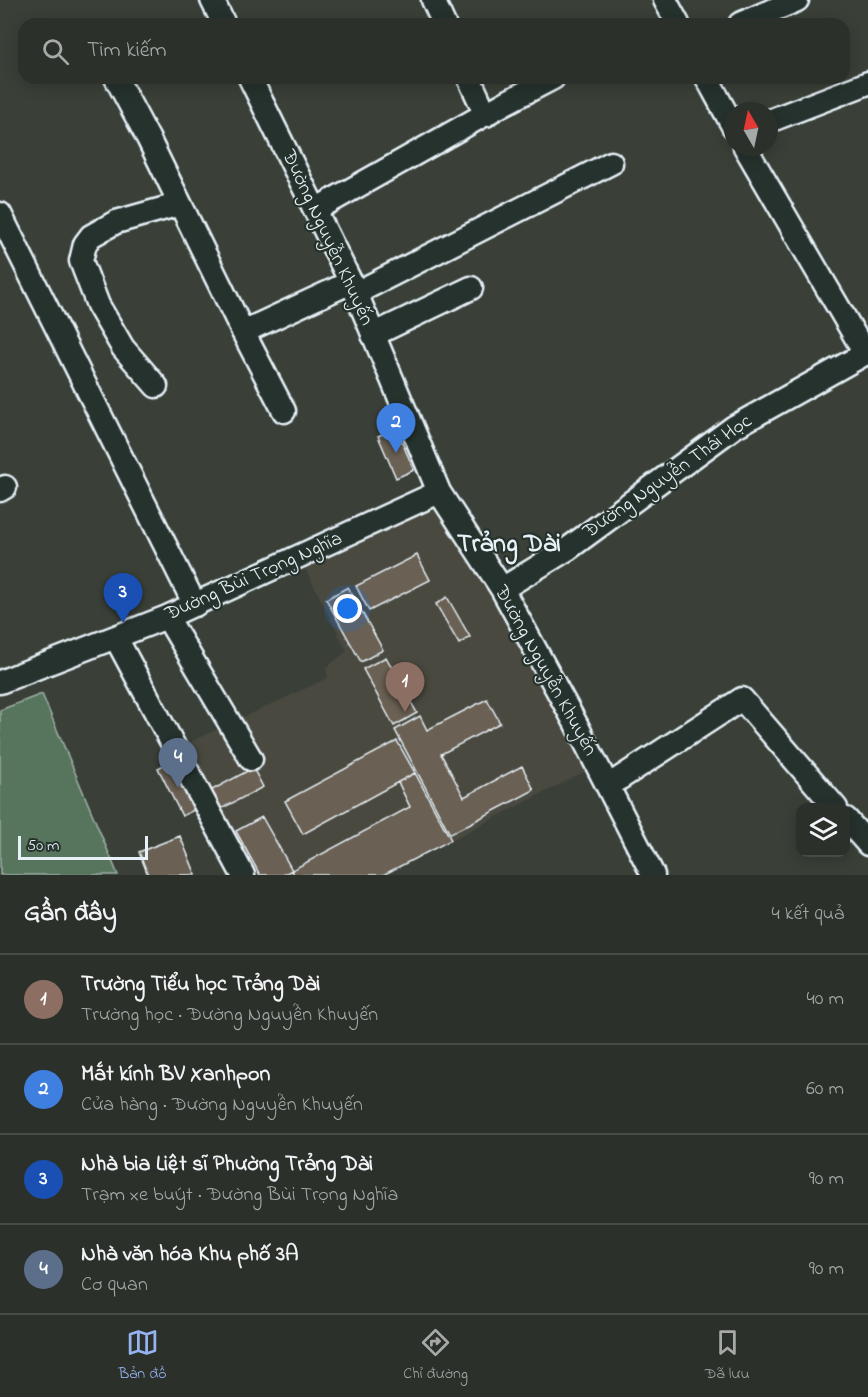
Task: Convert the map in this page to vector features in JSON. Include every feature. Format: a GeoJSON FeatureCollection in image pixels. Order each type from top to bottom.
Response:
{"type":"FeatureCollection","features":[{"type":"Feature","properties":{"kind":"street"},"geometry":{"type":"LineString","coordinates":[[212,0],[221,18]]}},
{"type":"Feature","properties":{"kind":"street"},"geometry":{"type":"LineString","coordinates":[[433,0],[441,18]]}},
{"type":"Feature","properties":{"kind":"street"},"geometry":{"type":"LineString","coordinates":[[754,18],[797,0]]}},
{"type":"Feature","properties":{"kind":"street"},"geometry":{"type":"LineString","coordinates":[[778,118],[868,83]]}},
{"type":"Feature","properties":{"kind":"street"},"geometry":{"type":"LineString","coordinates":[[119,84],[284,411]]}},
{"type":"Feature","properties":{"kind":"street","name":"Đường Nguyễn Khuyến"},"geometry":{"type":"LineString","coordinates":[[253,84],[353,288],[439,492],[502,590],[576,724],[653,875]]}},
{"type":"Feature","properties":{"kind":"street"},"geometry":{"type":"LineString","coordinates":[[472,84],[486,115]]}},
{"type":"Feature","properties":{"kind":"street"},"geometry":{"type":"LineString","coordinates":[[315,210],[542,84]]}},
{"type":"Feature","properties":{"kind":"street"},"geometry":{"type":"LineString","coordinates":[[710,84],[724,109]]}},
{"type":"Feature","properties":{"kind":"street"},"geometry":{"type":"LineString","coordinates":[[750,156],[867,353]]}},
{"type":"Feature","properties":{"kind":"street"},"geometry":{"type":"LineString","coordinates":[[243,332],[353,288],[611,163]]}},
{"type":"Feature","properties":{"kind":"street"},"geometry":{"type":"LineString","coordinates":[[156,386],[123,348],[98,305],[81,261],[85,244],[91,236],[116,222],[180,204]]}},
{"type":"Feature","properties":{"kind":"street"},"geometry":{"type":"LineString","coordinates":[[0,214],[195,605]]}},
{"type":"Feature","properties":{"kind":"street"},"geometry":{"type":"LineString","coordinates":[[373,335],[471,288]]}},
{"type":"Feature","properties":{"kind":"street","name":"Đường Nguyễn Thái Học"},"geometry":{"type":"LineString","coordinates":[[502,590],[569,548],[734,427],[867,353]]}},
{"type":"Feature","properties":{"kind":"street","name":"Đường Bùi Trọng Nghĩa"},"geometry":{"type":"LineString","coordinates":[[0,682],[195,605],[439,492]]}},
{"type":"Feature","properties":{"kind":"street"},"geometry":{"type":"LineString","coordinates":[[167,617],[250,759]]}},
{"type":"Feature","properties":{"kind":"street"},"geometry":{"type":"LineString","coordinates":[[116,638],[243,875]]}},
{"type":"Feature","properties":{"kind":"street"},"geometry":{"type":"LineString","coordinates":[[608,786],[742,699],[833,803]]}},
{"type":"Feature","properties":{"kind":"street"},"geometry":{"type":"LineString","coordinates":[[850,824],[868,844]]}},
{"type":"Feature","properties":{"kind":"shaded area"},"geometry":{"type":"Polygon","coordinates":[[[435,505],[494,596],[588,770],[383,875],[247,875],[179,747],[328,678],[326,668],[347,651],[304,566],[435,505]]]}},
{"type":"Feature","properties":{"kind":"green space"},"geometry":{"type":"Polygon","coordinates":[[[42,694],[118,875],[0,875],[0,710],[42,694]]]}},
{"type":"Feature","properties":{"kind":"building"},"geometry":{"type":"Polygon","coordinates":[[[396,428],[414,470],[396,478],[378,436],[396,428]]]}},
{"type":"Feature","properties":{"kind":"building"},"geometry":{"type":"Polygon","coordinates":[[[417,555],[430,580],[369,611],[356,586],[417,555]]]}},
{"type":"Feature","properties":{"kind":"building"},"geometry":{"type":"Polygon","coordinates":[[[348,587],[383,650],[361,662],[326,599],[348,587]]]}},
{"type":"Feature","properties":{"kind":"building"},"geometry":{"type":"Polygon","coordinates":[[[447,597],[470,637],[459,644],[436,604],[447,597]]]}},
{"type":"Feature","properties":{"kind":"building"},"geometry":{"type":"Polygon","coordinates":[[[386,657],[417,713],[394,726],[363,669],[386,657]]]}},
{"type":"Feature","properties":{"kind":"building"},"geometry":{"type":"Polygon","coordinates":[[[487,699],[500,723],[441,754],[464,797],[522,766],[534,790],[450,834],[395,730],[420,716],[427,730],[487,699]]]}},
{"type":"Feature","properties":{"kind":"building"},"geometry":{"type":"Polygon","coordinates":[[[397,741],[415,773],[303,834],[285,801],[397,741]]]}},
{"type":"Feature","properties":{"kind":"building"},"geometry":{"type":"Polygon","coordinates":[[[173,760],[198,808],[182,816],[158,768],[173,760]]]}},
{"type":"Feature","properties":{"kind":"building"},"geometry":{"type":"Polygon","coordinates":[[[253,768],[263,787],[219,810],[210,791],[253,768]]]}},
{"type":"Feature","properties":{"kind":"building"},"geometry":{"type":"Polygon","coordinates":[[[415,773],[451,840],[383,875],[294,875],[292,870],[410,807],[398,782],[415,773]]]}},
{"type":"Feature","properties":{"kind":"building"},"geometry":{"type":"Polygon","coordinates":[[[262,817],[292,870],[283,875],[260,875],[236,831],[262,817]]]}},
{"type":"Feature","properties":{"kind":"building"},"geometry":{"type":"Polygon","coordinates":[[[180,836],[196,875],[148,875],[139,852],[180,836]]]}},
{"type":"Feature","properties":{"kind":"place","name":"Mắt kính BV Xanhpon"},"geometry":{"type":"Point","coordinates":[396,453]}},
{"type":"Feature","properties":{"kind":"place","name":"Nhà bia Liệt sĩ Phường Trảng Dài"},"geometry":{"type":"Point","coordinates":[123,623]}},
{"type":"Feature","properties":{"kind":"place","name":"Trường Tiểu học Trảng Dài"},"geometry":{"type":"Point","coordinates":[405,712]}},
{"type":"Feature","properties":{"kind":"place","name":"Nhà văn hóa Khu phố 3A"},"geometry":{"type":"Point","coordinates":[178,788]}},
{"type":"Feature","properties":{"kind":"district","name":"Trảng Dài"},"geometry":{"type":"Point","coordinates":[509,545]}}]}
